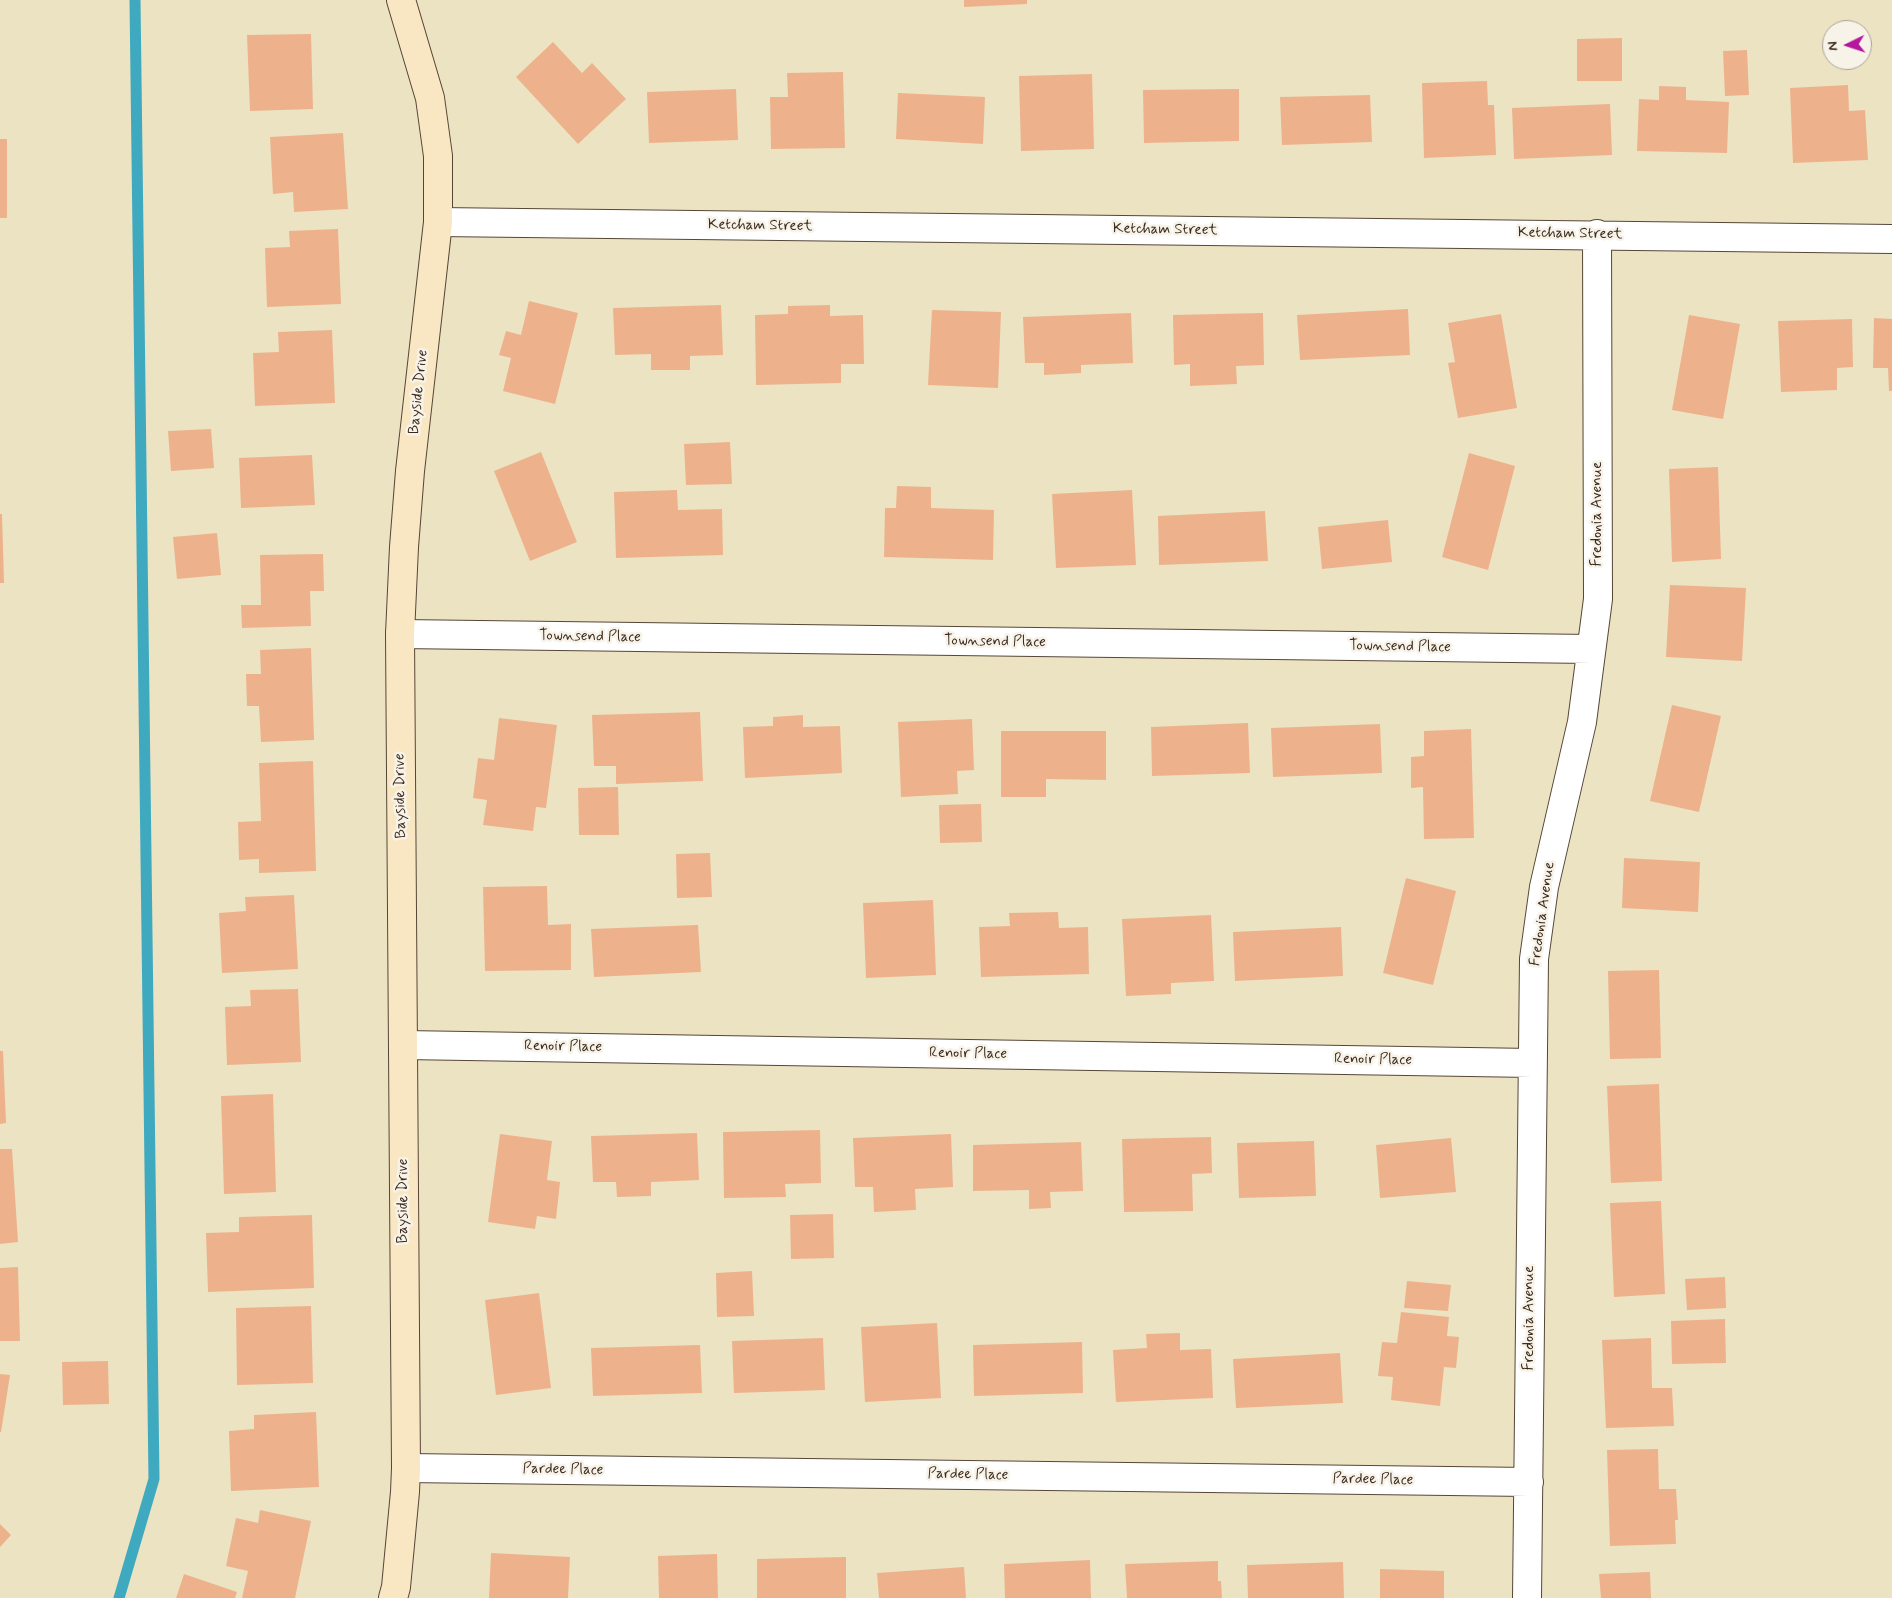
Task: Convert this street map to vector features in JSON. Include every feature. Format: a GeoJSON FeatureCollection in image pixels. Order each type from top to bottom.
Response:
{"type":"FeatureCollection","features":[{"type":"Feature","properties":{"kind":"street","name":"Bayside Drive"},"geometry":{"type":"LineString","coordinates":[[393,1598],[398,1568],[406,1468],[400,634],[410,471],[438,222],[438,156],[430,98],[401,0]]}},
{"type":"Feature","properties":{"kind":"street","name":"Ketcham Street"},"geometry":{"type":"LineString","coordinates":[[438,222],[1598,234],[1892,239]]}},
{"type":"Feature","properties":{"kind":"street","name":"Fredonia Avenue"},"geometry":{"type":"LineString","coordinates":[[1527,1598],[1534,959],[1544,887],[1582,722],[1598,599],[1598,234]]}},
{"type":"Feature","properties":{"kind":"street","name":"Townsend Place"},"geometry":{"type":"LineString","coordinates":[[400,634],[1591,649]]}},
{"type":"Feature","properties":{"kind":"street","name":"Renoir Place"},"geometry":{"type":"LineString","coordinates":[[404,1045],[1532,1063]]}},
{"type":"Feature","properties":{"kind":"street","name":"Pardee Place"},"geometry":{"type":"LineString","coordinates":[[406,1468],[1529,1482]]}},
{"type":"Feature","properties":{"kind":"building"},"geometry":{"type":"Polygon","coordinates":[[[964,0],[1027,0],[1027,4],[964,7],[964,0]]]}},
{"type":"Feature","properties":{"kind":"building"},"geometry":{"type":"Polygon","coordinates":[[[311,34],[313,109],[250,111],[247,35],[311,34]]]}},
{"type":"Feature","properties":{"kind":"building"},"geometry":{"type":"Polygon","coordinates":[[[1622,38],[1622,81],[1577,81],[1577,39],[1622,38]]]}},
{"type":"Feature","properties":{"kind":"building"},"geometry":{"type":"Polygon","coordinates":[[[553,42],[582,73],[592,63],[626,99],[578,144],[516,77],[553,42]]]}},
{"type":"Feature","properties":{"kind":"building"},"geometry":{"type":"Polygon","coordinates":[[[1747,50],[1749,95],[1725,96],[1723,51],[1747,50]]]}},
{"type":"Feature","properties":{"kind":"building"},"geometry":{"type":"Polygon","coordinates":[[[843,72],[845,148],[771,149],[770,97],[788,97],[787,73],[843,72]]]}},
{"type":"Feature","properties":{"kind":"building"},"geometry":{"type":"Polygon","coordinates":[[[1092,74],[1094,149],[1021,151],[1019,76],[1092,74]]]}},
{"type":"Feature","properties":{"kind":"building"},"geometry":{"type":"Polygon","coordinates":[[[1487,81],[1488,105],[1494,105],[1496,155],[1424,158],[1422,83],[1487,81]]]}},
{"type":"Feature","properties":{"kind":"building"},"geometry":{"type":"Polygon","coordinates":[[[1848,85],[1849,111],[1865,110],[1868,160],[1793,163],[1790,88],[1848,85]]]}},
{"type":"Feature","properties":{"kind":"building"},"geometry":{"type":"Polygon","coordinates":[[[1659,86],[1686,87],[1686,100],[1729,102],[1727,153],[1637,151],[1639,99],[1659,100],[1659,86]]]}},
{"type":"Feature","properties":{"kind":"building"},"geometry":{"type":"Polygon","coordinates":[[[736,89],[738,140],[649,143],[647,92],[736,89]]]}},
{"type":"Feature","properties":{"kind":"building"},"geometry":{"type":"Polygon","coordinates":[[[1239,89],[1239,141],[1144,143],[1143,90],[1239,89]]]}},
{"type":"Feature","properties":{"kind":"building"},"geometry":{"type":"Polygon","coordinates":[[[898,93],[985,97],[983,144],[896,139],[898,93]]]}},
{"type":"Feature","properties":{"kind":"building"},"geometry":{"type":"Polygon","coordinates":[[[1370,95],[1372,142],[1282,145],[1280,97],[1370,95]]]}},
{"type":"Feature","properties":{"kind":"building"},"geometry":{"type":"Polygon","coordinates":[[[1610,104],[1612,155],[1514,159],[1512,108],[1610,104]]]}},
{"type":"Feature","properties":{"kind":"building"},"geometry":{"type":"Polygon","coordinates":[[[343,133],[348,209],[294,212],[293,192],[273,194],[270,137],[343,133]]]}},
{"type":"Feature","properties":{"kind":"building"},"geometry":{"type":"Polygon","coordinates":[[[0,139],[7,139],[7,218],[0,218],[0,139]]]}},
{"type":"Feature","properties":{"kind":"building"},"geometry":{"type":"Polygon","coordinates":[[[338,229],[341,304],[267,307],[265,248],[290,247],[289,231],[338,229]]]}},
{"type":"Feature","properties":{"kind":"building"},"geometry":{"type":"Polygon","coordinates":[[[529,301],[578,313],[555,404],[503,391],[511,358],[499,355],[506,331],[521,335],[529,301]]]}},
{"type":"Feature","properties":{"kind":"building"},"geometry":{"type":"Polygon","coordinates":[[[721,305],[723,355],[690,356],[690,370],[651,370],[651,354],[615,355],[613,308],[721,305]]]}},
{"type":"Feature","properties":{"kind":"building"},"geometry":{"type":"Polygon","coordinates":[[[830,305],[830,316],[863,315],[864,364],[841,364],[841,383],[756,385],[755,315],[788,314],[788,306],[830,305]]]}},
{"type":"Feature","properties":{"kind":"building"},"geometry":{"type":"Polygon","coordinates":[[[1408,309],[1410,355],[1300,360],[1297,315],[1408,309]]]}},
{"type":"Feature","properties":{"kind":"building"},"geometry":{"type":"Polygon","coordinates":[[[932,310],[1001,312],[998,388],[928,385],[932,310]]]}},
{"type":"Feature","properties":{"kind":"building"},"geometry":{"type":"Polygon","coordinates":[[[1131,313],[1133,363],[1081,365],[1081,373],[1044,375],[1044,363],[1025,363],[1023,317],[1131,313]]]}},
{"type":"Feature","properties":{"kind":"building"},"geometry":{"type":"Polygon","coordinates":[[[1263,313],[1264,365],[1236,366],[1237,384],[1190,386],[1190,364],[1174,365],[1173,315],[1263,313]]]}},
{"type":"Feature","properties":{"kind":"building"},"geometry":{"type":"Polygon","coordinates":[[[1501,314],[1517,408],[1458,418],[1448,363],[1455,362],[1448,323],[1501,314]]]}},
{"type":"Feature","properties":{"kind":"building"},"geometry":{"type":"Polygon","coordinates":[[[1689,315],[1740,324],[1723,419],[1672,410],[1689,315]]]}},
{"type":"Feature","properties":{"kind":"building"},"geometry":{"type":"Polygon","coordinates":[[[1874,318],[1892,319],[1892,391],[1889,391],[1888,368],[1873,368],[1874,318]]]}},
{"type":"Feature","properties":{"kind":"building"},"geometry":{"type":"Polygon","coordinates":[[[1852,319],[1853,367],[1837,368],[1837,390],[1781,392],[1778,321],[1852,319]]]}},
{"type":"Feature","properties":{"kind":"building"},"geometry":{"type":"Polygon","coordinates":[[[332,330],[335,403],[255,406],[253,353],[279,352],[278,332],[332,330]]]}},
{"type":"Feature","properties":{"kind":"building"},"geometry":{"type":"Polygon","coordinates":[[[211,429],[214,468],[171,471],[168,431],[211,429]]]}},
{"type":"Feature","properties":{"kind":"building"},"geometry":{"type":"Polygon","coordinates":[[[730,442],[732,484],[686,485],[684,444],[730,442]]]}},
{"type":"Feature","properties":{"kind":"building"},"geometry":{"type":"Polygon","coordinates":[[[541,452],[577,542],[530,561],[494,471],[541,452]]]}},
{"type":"Feature","properties":{"kind":"building"},"geometry":{"type":"Polygon","coordinates":[[[1469,453],[1515,466],[1488,570],[1442,557],[1469,453]]]}},
{"type":"Feature","properties":{"kind":"building"},"geometry":{"type":"Polygon","coordinates":[[[312,455],[315,505],[241,508],[239,458],[312,455]]]}},
{"type":"Feature","properties":{"kind":"building"},"geometry":{"type":"Polygon","coordinates":[[[1718,467],[1721,559],[1672,562],[1669,469],[1718,467]]]}},
{"type":"Feature","properties":{"kind":"building"},"geometry":{"type":"Polygon","coordinates":[[[897,486],[931,487],[931,508],[994,510],[993,560],[884,557],[885,508],[896,508],[897,486]]]}},
{"type":"Feature","properties":{"kind":"building"},"geometry":{"type":"Polygon","coordinates":[[[677,490],[678,510],[722,509],[723,555],[616,558],[614,492],[677,490]]]}},
{"type":"Feature","properties":{"kind":"building"},"geometry":{"type":"Polygon","coordinates":[[[1132,490],[1136,565],[1056,568],[1052,494],[1132,490]]]}},
{"type":"Feature","properties":{"kind":"building"},"geometry":{"type":"Polygon","coordinates":[[[1265,511],[1268,561],[1159,565],[1158,516],[1265,511]]]}},
{"type":"Feature","properties":{"kind":"building"},"geometry":{"type":"Polygon","coordinates":[[[0,514],[2,514],[4,583],[0,583],[0,514]]]}},
{"type":"Feature","properties":{"kind":"building"},"geometry":{"type":"Polygon","coordinates":[[[1388,520],[1392,562],[1322,569],[1318,527],[1388,520]]]}},
{"type":"Feature","properties":{"kind":"building"},"geometry":{"type":"Polygon","coordinates":[[[217,533],[221,575],[177,579],[173,537],[217,533]]]}},
{"type":"Feature","properties":{"kind":"building"},"geometry":{"type":"Polygon","coordinates":[[[323,554],[324,591],[310,591],[311,626],[242,628],[241,605],[261,605],[260,555],[323,554]]]}},
{"type":"Feature","properties":{"kind":"building"},"geometry":{"type":"Polygon","coordinates":[[[1670,585],[1746,588],[1742,661],[1666,657],[1670,585]]]}},
{"type":"Feature","properties":{"kind":"building"},"geometry":{"type":"Polygon","coordinates":[[[311,648],[314,740],[261,742],[259,706],[247,706],[246,674],[261,674],[260,650],[311,648]]]}},
{"type":"Feature","properties":{"kind":"building"},"geometry":{"type":"Polygon","coordinates":[[[1672,705],[1721,716],[1699,812],[1650,801],[1672,705]]]}},
{"type":"Feature","properties":{"kind":"building"},"geometry":{"type":"Polygon","coordinates":[[[700,712],[703,781],[616,784],[616,766],[594,766],[592,715],[700,712]]]}},
{"type":"Feature","properties":{"kind":"building"},"geometry":{"type":"Polygon","coordinates":[[[803,715],[803,727],[840,726],[842,773],[745,778],[743,727],[773,726],[773,717],[803,715]]]}},
{"type":"Feature","properties":{"kind":"building"},"geometry":{"type":"Polygon","coordinates":[[[499,718],[557,725],[546,808],[536,807],[533,831],[483,825],[487,800],[473,798],[478,758],[494,760],[499,718]]]}},
{"type":"Feature","properties":{"kind":"building"},"geometry":{"type":"Polygon","coordinates":[[[972,719],[974,770],[957,771],[958,794],[901,797],[898,722],[972,719]]]}},
{"type":"Feature","properties":{"kind":"building"},"geometry":{"type":"Polygon","coordinates":[[[1248,723],[1250,773],[1152,776],[1151,727],[1248,723]]]}},
{"type":"Feature","properties":{"kind":"building"},"geometry":{"type":"Polygon","coordinates":[[[1380,724],[1382,773],[1273,777],[1271,728],[1380,724]]]}},
{"type":"Feature","properties":{"kind":"building"},"geometry":{"type":"Polygon","coordinates":[[[1471,729],[1474,838],[1424,839],[1423,787],[1411,788],[1411,757],[1424,756],[1424,731],[1471,729]]]}},
{"type":"Feature","properties":{"kind":"building"},"geometry":{"type":"Polygon","coordinates":[[[1001,731],[1106,731],[1106,780],[1046,779],[1046,797],[1001,797],[1001,731]]]}},
{"type":"Feature","properties":{"kind":"building"},"geometry":{"type":"Polygon","coordinates":[[[313,761],[316,871],[259,873],[259,859],[239,860],[238,822],[261,821],[259,763],[313,761]]]}},
{"type":"Feature","properties":{"kind":"building"},"geometry":{"type":"Polygon","coordinates":[[[618,787],[619,835],[579,835],[578,788],[618,787]]]}},
{"type":"Feature","properties":{"kind":"building"},"geometry":{"type":"Polygon","coordinates":[[[981,804],[982,842],[940,843],[939,805],[981,804]]]}},
{"type":"Feature","properties":{"kind":"building"},"geometry":{"type":"Polygon","coordinates":[[[710,853],[712,897],[677,898],[676,854],[710,853]]]}},
{"type":"Feature","properties":{"kind":"building"},"geometry":{"type":"Polygon","coordinates":[[[1624,858],[1700,862],[1698,912],[1622,908],[1624,858]]]}},
{"type":"Feature","properties":{"kind":"building"},"geometry":{"type":"Polygon","coordinates":[[[1406,878],[1456,891],[1433,985],[1383,973],[1406,878]]]}},
{"type":"Feature","properties":{"kind":"building"},"geometry":{"type":"Polygon","coordinates":[[[547,886],[548,925],[571,924],[571,970],[485,971],[483,887],[547,886]]]}},
{"type":"Feature","properties":{"kind":"building"},"geometry":{"type":"Polygon","coordinates":[[[294,895],[298,969],[222,973],[219,913],[246,911],[245,897],[294,895]]]}},
{"type":"Feature","properties":{"kind":"building"},"geometry":{"type":"Polygon","coordinates":[[[933,900],[936,975],[866,978],[863,903],[933,900]]]}},
{"type":"Feature","properties":{"kind":"building"},"geometry":{"type":"Polygon","coordinates":[[[1058,912],[1059,928],[1088,927],[1089,974],[981,977],[979,927],[1010,926],[1009,913],[1058,912]]]}},
{"type":"Feature","properties":{"kind":"building"},"geometry":{"type":"Polygon","coordinates":[[[1211,915],[1214,981],[1171,983],[1171,994],[1126,996],[1122,919],[1211,915]]]}},
{"type":"Feature","properties":{"kind":"building"},"geometry":{"type":"Polygon","coordinates":[[[698,925],[701,972],[594,977],[591,929],[698,925]]]}},
{"type":"Feature","properties":{"kind":"building"},"geometry":{"type":"Polygon","coordinates":[[[1341,927],[1343,976],[1235,981],[1233,932],[1341,927]]]}},
{"type":"Feature","properties":{"kind":"building"},"geometry":{"type":"Polygon","coordinates":[[[1659,970],[1661,1058],[1610,1059],[1608,971],[1659,970]]]}},
{"type":"Feature","properties":{"kind":"building"},"geometry":{"type":"Polygon","coordinates":[[[298,989],[301,1062],[227,1065],[225,1007],[251,1006],[250,990],[298,989]]]}},
{"type":"Feature","properties":{"kind":"building"},"geometry":{"type":"Polygon","coordinates":[[[0,1051],[3,1051],[6,1123],[0,1124],[0,1051]]]}},
{"type":"Feature","properties":{"kind":"building"},"geometry":{"type":"Polygon","coordinates":[[[1659,1084],[1662,1181],[1611,1183],[1607,1086],[1659,1084]]]}},
{"type":"Feature","properties":{"kind":"building"},"geometry":{"type":"Polygon","coordinates":[[[273,1094],[276,1192],[224,1194],[221,1096],[273,1094]]]}},
{"type":"Feature","properties":{"kind":"building"},"geometry":{"type":"Polygon","coordinates":[[[820,1130],[821,1183],[785,1184],[786,1197],[724,1198],[723,1132],[820,1130]]]}},
{"type":"Feature","properties":{"kind":"building"},"geometry":{"type":"Polygon","coordinates":[[[697,1133],[699,1180],[651,1182],[651,1196],[617,1197],[616,1182],[593,1182],[591,1136],[697,1133]]]}},
{"type":"Feature","properties":{"kind":"building"},"geometry":{"type":"Polygon","coordinates":[[[500,1134],[552,1141],[547,1180],[560,1182],[556,1219],[537,1216],[535,1229],[488,1222],[500,1134]]]}},
{"type":"Feature","properties":{"kind":"building"},"geometry":{"type":"Polygon","coordinates":[[[951,1134],[953,1187],[915,1189],[916,1210],[874,1212],[873,1187],[855,1187],[853,1138],[951,1134]]]}},
{"type":"Feature","properties":{"kind":"building"},"geometry":{"type":"Polygon","coordinates":[[[1211,1137],[1212,1173],[1192,1174],[1193,1211],[1124,1212],[1122,1139],[1211,1137]]]}},
{"type":"Feature","properties":{"kind":"building"},"geometry":{"type":"Polygon","coordinates":[[[1451,1138],[1456,1192],[1380,1198],[1376,1145],[1451,1138]]]}},
{"type":"Feature","properties":{"kind":"building"},"geometry":{"type":"Polygon","coordinates":[[[1314,1141],[1316,1196],[1239,1198],[1237,1143],[1314,1141]]]}},
{"type":"Feature","properties":{"kind":"building"},"geometry":{"type":"Polygon","coordinates":[[[1081,1142],[1083,1191],[1050,1192],[1051,1208],[1029,1209],[1029,1190],[973,1191],[973,1145],[1081,1142]]]}},
{"type":"Feature","properties":{"kind":"building"},"geometry":{"type":"Polygon","coordinates":[[[0,1149],[12,1149],[18,1242],[0,1244],[0,1149]]]}},
{"type":"Feature","properties":{"kind":"building"},"geometry":{"type":"Polygon","coordinates":[[[1661,1201],[1665,1294],[1614,1297],[1610,1203],[1661,1201]]]}},
{"type":"Feature","properties":{"kind":"building"},"geometry":{"type":"Polygon","coordinates":[[[833,1214],[834,1258],[791,1259],[790,1215],[833,1214]]]}},
{"type":"Feature","properties":{"kind":"building"},"geometry":{"type":"Polygon","coordinates":[[[312,1215],[314,1288],[208,1292],[206,1233],[239,1232],[239,1217],[312,1215]]]}},
{"type":"Feature","properties":{"kind":"building"},"geometry":{"type":"Polygon","coordinates":[[[18,1267],[20,1341],[0,1341],[0,1268],[18,1267]]]}},
{"type":"Feature","properties":{"kind":"building"},"geometry":{"type":"Polygon","coordinates":[[[752,1271],[754,1316],[717,1317],[716,1273],[752,1271]]]}},
{"type":"Feature","properties":{"kind":"building"},"geometry":{"type":"Polygon","coordinates":[[[1725,1277],[1726,1308],[1687,1310],[1685,1279],[1725,1277]]]}},
{"type":"Feature","properties":{"kind":"building"},"geometry":{"type":"Polygon","coordinates":[[[1407,1281],[1451,1285],[1448,1311],[1404,1308],[1407,1281]]]}},
{"type":"Feature","properties":{"kind":"building"},"geometry":{"type":"Polygon","coordinates":[[[539,1293],[551,1388],[496,1395],[485,1300],[539,1293]]]}},
{"type":"Feature","properties":{"kind":"building"},"geometry":{"type":"Polygon","coordinates":[[[311,1306],[313,1383],[237,1385],[236,1308],[311,1306]]]}},
{"type":"Feature","properties":{"kind":"building"},"geometry":{"type":"Polygon","coordinates":[[[1401,1312],[1449,1317],[1447,1336],[1459,1337],[1456,1368],[1444,1367],[1440,1406],[1391,1400],[1393,1377],[1378,1376],[1382,1342],[1397,1343],[1401,1312]]]}},
{"type":"Feature","properties":{"kind":"building"},"geometry":{"type":"Polygon","coordinates":[[[1725,1319],[1726,1363],[1672,1364],[1671,1321],[1725,1319]]]}},
{"type":"Feature","properties":{"kind":"building"},"geometry":{"type":"Polygon","coordinates":[[[937,1323],[941,1398],[865,1402],[861,1327],[937,1323]]]}},
{"type":"Feature","properties":{"kind":"building"},"geometry":{"type":"Polygon","coordinates":[[[1180,1333],[1180,1350],[1211,1349],[1213,1398],[1116,1402],[1113,1350],[1147,1348],[1146,1334],[1180,1333]]]}},
{"type":"Feature","properties":{"kind":"building"},"geometry":{"type":"Polygon","coordinates":[[[823,1338],[825,1390],[734,1393],[732,1341],[823,1338]]]}},
{"type":"Feature","properties":{"kind":"building"},"geometry":{"type":"Polygon","coordinates":[[[1651,1338],[1652,1388],[1672,1388],[1674,1426],[1606,1428],[1602,1340],[1651,1338]]]}},
{"type":"Feature","properties":{"kind":"building"},"geometry":{"type":"Polygon","coordinates":[[[1082,1342],[1083,1393],[974,1396],[973,1345],[1082,1342]]]}},
{"type":"Feature","properties":{"kind":"building"},"geometry":{"type":"Polygon","coordinates":[[[700,1345],[702,1393],[593,1396],[591,1348],[700,1345]]]}},
{"type":"Feature","properties":{"kind":"building"},"geometry":{"type":"Polygon","coordinates":[[[1340,1353],[1343,1403],[1236,1408],[1233,1359],[1340,1353]]]}},
{"type":"Feature","properties":{"kind":"building"},"geometry":{"type":"Polygon","coordinates":[[[108,1361],[109,1404],[63,1405],[62,1362],[108,1361]]]}},
{"type":"Feature","properties":{"kind":"building"},"geometry":{"type":"Polygon","coordinates":[[[0,1374],[10,1375],[1,1432],[0,1432],[0,1374]]]}},
{"type":"Feature","properties":{"kind":"building"},"geometry":{"type":"Polygon","coordinates":[[[316,1412],[319,1487],[231,1491],[229,1431],[254,1429],[254,1415],[316,1412]]]}},
{"type":"Feature","properties":{"kind":"building"},"geometry":{"type":"Polygon","coordinates":[[[1658,1449],[1659,1489],[1676,1489],[1678,1520],[1675,1520],[1676,1544],[1610,1546],[1607,1450],[1658,1449]]]}},
{"type":"Feature","properties":{"kind":"building"},"geometry":{"type":"Polygon","coordinates":[[[260,1510],[311,1521],[295,1598],[242,1598],[248,1571],[226,1566],[236,1518],[258,1523],[260,1510]]]}},
{"type":"Feature","properties":{"kind":"building"},"geometry":{"type":"Polygon","coordinates":[[[0,1524],[11,1535],[0,1547],[0,1524]]]}},
{"type":"Feature","properties":{"kind":"building"},"geometry":{"type":"Polygon","coordinates":[[[491,1553],[570,1557],[568,1598],[489,1598],[491,1553]]]}},
{"type":"Feature","properties":{"kind":"building"},"geometry":{"type":"Polygon","coordinates":[[[717,1554],[718,1598],[659,1598],[658,1556],[717,1554]]]}},
{"type":"Feature","properties":{"kind":"building"},"geometry":{"type":"Polygon","coordinates":[[[846,1557],[846,1598],[757,1598],[757,1559],[846,1557]]]}},
{"type":"Feature","properties":{"kind":"building"},"geometry":{"type":"Polygon","coordinates":[[[1090,1560],[1091,1598],[1005,1598],[1004,1564],[1090,1560]]]}},
{"type":"Feature","properties":{"kind":"building"},"geometry":{"type":"Polygon","coordinates":[[[1218,1561],[1218,1581],[1221,1581],[1222,1598],[1127,1598],[1125,1564],[1218,1561]]]}},
{"type":"Feature","properties":{"kind":"building"},"geometry":{"type":"Polygon","coordinates":[[[1343,1562],[1344,1598],[1248,1598],[1247,1565],[1343,1562]]]}},
{"type":"Feature","properties":{"kind":"building"},"geometry":{"type":"Polygon","coordinates":[[[964,1567],[966,1598],[879,1598],[877,1573],[964,1567]]]}},
{"type":"Feature","properties":{"kind":"building"},"geometry":{"type":"Polygon","coordinates":[[[1380,1569],[1444,1571],[1444,1598],[1380,1598],[1380,1569]]]}},
{"type":"Feature","properties":{"kind":"building"},"geometry":{"type":"Polygon","coordinates":[[[1650,1572],[1651,1598],[1601,1598],[1599,1574],[1650,1572]]]}},
{"type":"Feature","properties":{"kind":"building"},"geometry":{"type":"Polygon","coordinates":[[[184,1574],[237,1592],[235,1598],[176,1598],[184,1574]]]}},
{"type":"Feature","properties":{"kind":"waterway"},"geometry":{"type":"LineString","coordinates":[[119,1598],[154,1479],[135,0]]}}]}
